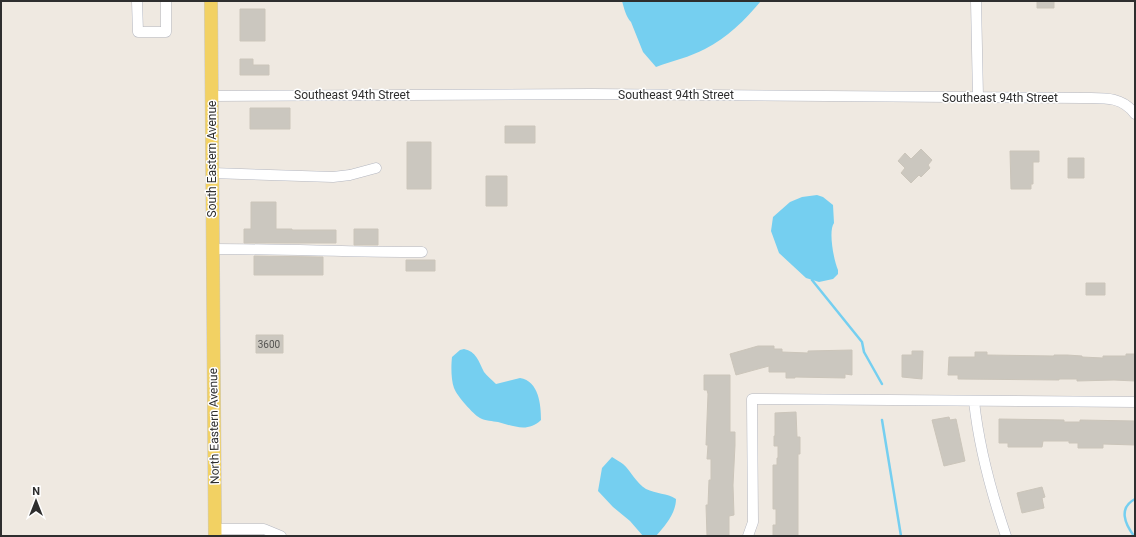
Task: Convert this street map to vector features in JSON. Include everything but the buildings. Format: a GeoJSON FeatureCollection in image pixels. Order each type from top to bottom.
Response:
{"type":"FeatureCollection","features":[{"type":"Feature","properties":{"kind":"main road","name":"South Eastern Avenue"},"geometry":{"type":"LineString","coordinates":[[211,1],[213,317]]}},
{"type":"Feature","properties":{"kind":"main road","name":"North Eastern Avenue"},"geometry":{"type":"LineString","coordinates":[[213,317],[215,533]]}},
{"type":"Feature","properties":{"kind":"street"},"geometry":{"type":"LineString","coordinates":[[137,1],[138,32],[166,32],[166,1]]}},
{"type":"Feature","properties":{"kind":"street"},"geometry":{"type":"LineString","coordinates":[[976,1],[978,97]]}},
{"type":"Feature","properties":{"kind":"street","name":"Southeast 94th Street"},"geometry":{"type":"LineString","coordinates":[[212,96],[555,94],[1108,97],[1121,102],[1135,114]]}},
{"type":"Feature","properties":{"kind":"street"},"geometry":{"type":"LineString","coordinates":[[212,173],[333,177],[350,175],[376,168]]}},
{"type":"Feature","properties":{"kind":"street"},"geometry":{"type":"LineString","coordinates":[[212,248],[332,250],[357,252],[422,252]]}},
{"type":"Feature","properties":{"kind":"street"},"geometry":{"type":"LineString","coordinates":[[748,536],[753,522],[752,399],[1135,402]]}},
{"type":"Feature","properties":{"kind":"street"},"geometry":{"type":"LineString","coordinates":[[974,401],[977,429],[991,491],[1006,536]]}},
{"type":"Feature","properties":{"kind":"street"},"geometry":{"type":"LineString","coordinates":[[215,533],[264,530],[281,536]]}},
{"type":"Feature","properties":{"kind":"water"},"geometry":{"type":"Polygon","coordinates":[[[622,1],[761,1],[749,15],[721,40],[693,54],[656,67],[643,52],[631,22],[626,15],[622,1]]]}},
{"type":"Feature","properties":{"kind":"water"},"geometry":{"type":"Polygon","coordinates":[[[817,195],[823,197],[833,205],[833,253],[838,270],[838,274],[833,279],[819,282],[806,278],[779,253],[771,231],[773,217],[790,202],[802,197],[817,195]]]}},
{"type":"Feature","properties":{"kind":"water"},"geometry":{"type":"Polygon","coordinates":[[[460,350],[468,350],[474,355],[479,361],[484,372],[496,384],[520,378],[531,384],[538,394],[541,420],[531,426],[515,427],[484,420],[473,413],[458,396],[452,381],[452,357],[460,350]]]}},
{"type":"Feature","properties":{"kind":"water"},"geometry":{"type":"Polygon","coordinates":[[[612,457],[623,464],[639,484],[646,489],[676,499],[676,504],[672,514],[656,536],[643,536],[630,521],[613,507],[598,491],[602,468],[612,457]]]}},
{"type":"Feature","properties":{"kind":"waterway"},"geometry":{"type":"LineString","coordinates":[[812,280],[862,342],[864,352],[882,384]]}},
{"type":"Feature","properties":{"kind":"waterway"},"geometry":{"type":"LineString","coordinates":[[882,420],[901,536]]}},
{"type":"Feature","properties":{"kind":"waterway"},"geometry":{"type":"LineString","coordinates":[[1134,536],[1126,521],[1125,511],[1126,507],[1135,499]]}}]}
